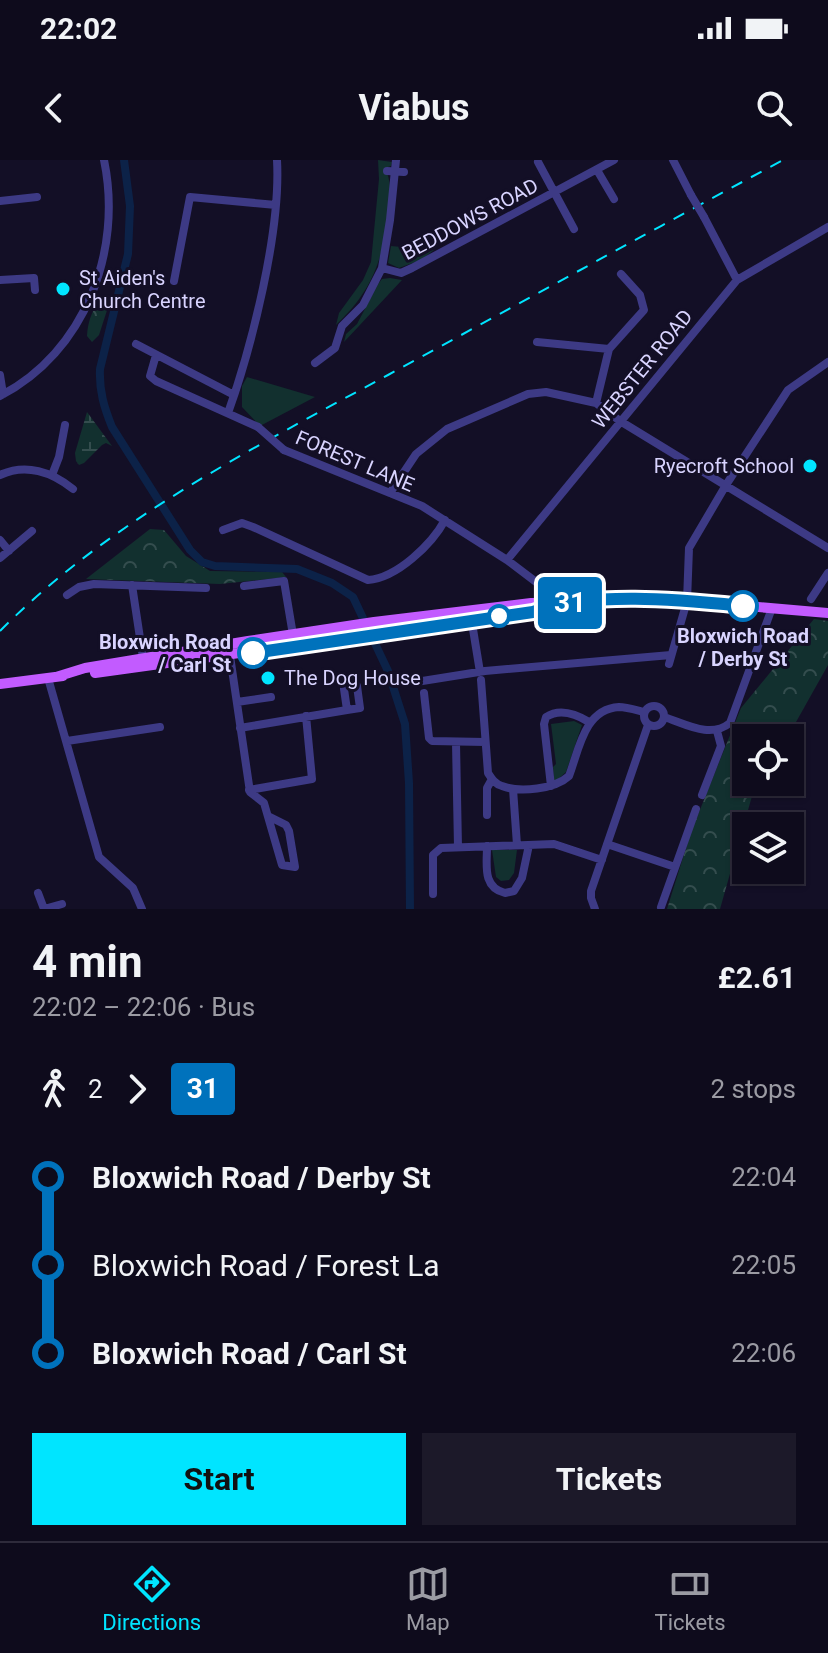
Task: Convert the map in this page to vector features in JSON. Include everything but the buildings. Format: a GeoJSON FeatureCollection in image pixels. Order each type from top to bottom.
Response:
{"type":"FeatureCollection","features":[{"type":"Feature","properties":{"kind":"main road"},"geometry":{"type":"LineString","coordinates":[[52,677],[143,658],[230,649],[253,653],[376,627],[470,615],[531,603],[687,601],[828,612]]}},
{"type":"Feature","properties":{"kind":"main road"},"geometry":{"type":"LineString","coordinates":[[0,684],[230,649],[293,635],[357,631]]}},
{"type":"Feature","properties":{"kind":"street"},"geometry":{"type":"LineString","coordinates":[[0,375],[1,395],[47,362],[76,325],[97,284],[108,237],[109,206],[104,160]]}},
{"type":"Feature","properties":{"kind":"street"},"geometry":{"type":"LineString","coordinates":[[228,413],[256,312],[276,205],[277,160]]}},
{"type":"Feature","properties":{"kind":"street"},"geometry":{"type":"LineString","coordinates":[[315,363],[335,348],[342,326],[359,311],[382,268],[396,160]]}},
{"type":"Feature","properties":{"kind":"street"},"geometry":{"type":"LineString","coordinates":[[673,160],[737,280]]}},
{"type":"Feature","properties":{"kind":"street","name":"BEDDOWS ROAD"},"geometry":{"type":"LineString","coordinates":[[382,268],[401,273],[412,268],[597,170],[608,161]]}},
{"type":"Feature","properties":{"kind":"street"},"geometry":{"type":"LineString","coordinates":[[538,162],[574,229]]}},
{"type":"Feature","properties":{"kind":"street"},"geometry":{"type":"LineString","coordinates":[[597,170],[614,199]]}},
{"type":"Feature","properties":{"kind":"street"},"geometry":{"type":"LineString","coordinates":[[0,201],[37,197]]}},
{"type":"Feature","properties":{"kind":"street"},"geometry":{"type":"LineString","coordinates":[[174,281],[190,197],[276,205]]}},
{"type":"Feature","properties":{"kind":"street","name":"WEBSTER ROAD"},"geometry":{"type":"LineString","coordinates":[[507,560],[737,280],[828,227]]}},
{"type":"Feature","properties":{"kind":"street"},"geometry":{"type":"LineString","coordinates":[[596,403],[609,349],[644,310],[640,295],[621,274]]}},
{"type":"Feature","properties":{"kind":"street"},"geometry":{"type":"LineString","coordinates":[[0,280],[34,278],[35,290]]}},
{"type":"Feature","properties":{"kind":"street"},"geometry":{"type":"LineString","coordinates":[[537,342],[609,349]]}},
{"type":"Feature","properties":{"kind":"street"},"geometry":{"type":"LineString","coordinates":[[136,344],[234,395]]}},
{"type":"Feature","properties":{"kind":"street","name":"FOREST LANE"},"geometry":{"type":"LineString","coordinates":[[156,355],[150,376],[156,381],[258,427],[284,450],[422,506],[507,560],[540,585],[555,604]]}},
{"type":"Feature","properties":{"kind":"street"},"geometry":{"type":"LineString","coordinates":[[416,682],[670,660],[687,601],[689,548],[788,390],[828,363]]}},
{"type":"Feature","properties":{"kind":"street"},"geometry":{"type":"LineString","coordinates":[[390,493],[416,454],[447,429],[528,394],[546,392],[596,403],[620,421],[828,548]]}},
{"type":"Feature","properties":{"kind":"street"},"geometry":{"type":"LineString","coordinates":[[55,473],[65,425]]}},
{"type":"Feature","properties":{"kind":"street"},"geometry":{"type":"LineString","coordinates":[[0,475],[29,468],[55,473],[73,489]]}},
{"type":"Feature","properties":{"kind":"street"},"geometry":{"type":"LineString","coordinates":[[229,529],[242,523],[253,527],[368,580],[386,576],[413,557],[436,537],[445,520]]}},
{"type":"Feature","properties":{"kind":"street"},"geometry":{"type":"LineString","coordinates":[[0,558],[32,531]]}},
{"type":"Feature","properties":{"kind":"street"},"geometry":{"type":"LineString","coordinates":[[0,540],[9,551]]}},
{"type":"Feature","properties":{"kind":"street"},"geometry":{"type":"LineString","coordinates":[[811,599],[828,573]]}},
{"type":"Feature","properties":{"kind":"street"},"geometry":{"type":"LineString","coordinates":[[244,586],[284,581],[293,635]]}},
{"type":"Feature","properties":{"kind":"street"},"geometry":{"type":"LineString","coordinates":[[132,585],[143,658]]}},
{"type":"Feature","properties":{"kind":"street"},"geometry":{"type":"LineString","coordinates":[[67,595],[79,587],[132,585],[206,588]]}},
{"type":"Feature","properties":{"kind":"street"},"geometry":{"type":"LineString","coordinates":[[664,717],[706,731],[717,731],[730,723],[772,608]]}},
{"type":"Feature","properties":{"kind":"street"},"geometry":{"type":"LineString","coordinates":[[470,615],[480,676],[488,773],[501,786],[513,789],[551,786],[569,776],[589,722],[603,711],[618,707],[644,712]]}},
{"type":"Feature","properties":{"kind":"street"},"geometry":{"type":"LineString","coordinates":[[230,649],[250,791],[264,803],[270,817],[280,862],[286,867],[295,867],[289,831],[286,825],[270,817]]}},
{"type":"Feature","properties":{"kind":"street"},"geometry":{"type":"LineString","coordinates":[[52,677],[99,857],[133,888],[142,909]]}},
{"type":"Feature","properties":{"kind":"street"},"geometry":{"type":"LineString","coordinates":[[240,728],[360,708],[357,686]]}},
{"type":"Feature","properties":{"kind":"street"},"geometry":{"type":"LineString","coordinates":[[344,689],[347,710]]}},
{"type":"Feature","properties":{"kind":"street"},"geometry":{"type":"LineString","coordinates":[[424,693],[429,738],[435,742],[485,742]]}},
{"type":"Feature","properties":{"kind":"street"},"geometry":{"type":"LineString","coordinates":[[237,702],[271,697]]}},
{"type":"Feature","properties":{"kind":"street"},"geometry":{"type":"LineString","coordinates":[[648,725],[644,712],[647,708],[656,705],[661,708],[664,717]]}},
{"type":"Feature","properties":{"kind":"street"},"geometry":{"type":"LineString","coordinates":[[551,786],[544,724],[546,717],[573,713],[589,722]]}},
{"type":"Feature","properties":{"kind":"street"},"geometry":{"type":"LineString","coordinates":[[250,791],[312,779],[306,716]]}},
{"type":"Feature","properties":{"kind":"street"},"geometry":{"type":"LineString","coordinates":[[648,725],[658,725],[664,717]]}},
{"type":"Feature","properties":{"kind":"street"},"geometry":{"type":"LineString","coordinates":[[595,909],[591,891],[648,725]]}},
{"type":"Feature","properties":{"kind":"street"},"geometry":{"type":"LineString","coordinates":[[67,741],[160,727]]}},
{"type":"Feature","properties":{"kind":"street"},"geometry":{"type":"LineString","coordinates":[[702,795],[721,746],[717,731]]}},
{"type":"Feature","properties":{"kind":"street"},"geometry":{"type":"LineString","coordinates":[[456,743],[458,847]]}},
{"type":"Feature","properties":{"kind":"street"},"geometry":{"type":"LineString","coordinates":[[487,815],[487,788],[492,779]]}},
{"type":"Feature","properties":{"kind":"street"},"geometry":{"type":"LineString","coordinates":[[513,789],[517,845]]}},
{"type":"Feature","properties":{"kind":"street"},"geometry":{"type":"LineString","coordinates":[[661,907],[696,809]]}},
{"type":"Feature","properties":{"kind":"street"},"geometry":{"type":"LineString","coordinates":[[433,894],[433,855],[441,848],[554,844],[602,860]]}},
{"type":"Feature","properties":{"kind":"street"},"geometry":{"type":"LineString","coordinates":[[607,844],[675,867]]}},
{"type":"Feature","properties":{"kind":"street"},"geometry":{"type":"LineString","coordinates":[[487,846],[488,879],[491,886],[505,893],[514,891],[522,878],[529,845]]}},
{"type":"Feature","properties":{"kind":"street"},"geometry":{"type":"LineString","coordinates":[[38,893],[44,909],[62,904]]}},
{"type":"Feature","properties":{"kind":"green space"},"geometry":{"type":"Polygon","coordinates":[[[378,160],[392,162],[385,168],[390,193],[379,259],[359,300],[336,325],[339,313],[363,280],[371,262],[378,160]]]}},
{"type":"Feature","properties":{"kind":"green space"},"geometry":{"type":"Polygon","coordinates":[[[391,246],[434,250],[421,260],[399,268],[388,263],[391,246]]]}},
{"type":"Feature","properties":{"kind":"green space"},"geometry":{"type":"Polygon","coordinates":[[[382,279],[402,280],[344,342],[378,284],[382,279]]]}},
{"type":"Feature","properties":{"kind":"green space"},"geometry":{"type":"Polygon","coordinates":[[[99,301],[109,304],[99,335],[92,342],[87,336],[88,326],[99,301]]]}},
{"type":"Feature","properties":{"kind":"green space"},"geometry":{"type":"Polygon","coordinates":[[[247,377],[315,397],[260,426],[242,407],[242,386],[247,377]]]}},
{"type":"Feature","properties":{"kind":"green space"},"geometry":{"type":"Polygon","coordinates":[[[87,412],[112,446],[102,445],[79,465],[75,453],[87,412]]]}},
{"type":"Feature","properties":{"kind":"green space"},"geometry":{"type":"Polygon","coordinates":[[[150,529],[164,530],[186,556],[210,571],[282,572],[286,577],[220,584],[86,579],[150,529]]]}},
{"type":"Feature","properties":{"kind":"green space"},"geometry":{"type":"Polygon","coordinates":[[[814,619],[828,621],[828,665],[795,724],[735,724],[741,708],[814,619]]]}},
{"type":"Feature","properties":{"kind":"green space"},"geometry":{"type":"Polygon","coordinates":[[[574,721],[582,725],[566,772],[554,783],[553,767],[556,764],[551,724],[574,721]]]}},
{"type":"Feature","properties":{"kind":"green space"},"geometry":{"type":"Polygon","coordinates":[[[732,730],[732,796],[752,796],[747,812],[732,812],[732,867],[720,909],[667,909],[691,832],[732,730]]]}},
{"type":"Feature","properties":{"kind":"green space"},"geometry":{"type":"Polygon","coordinates":[[[492,850],[517,850],[514,873],[509,880],[501,881],[496,877],[492,850]]]}},
{"type":"Feature","properties":{"kind":"waterway"},"geometry":{"type":"LineString","coordinates":[[124,160],[130,206],[128,254],[100,369],[101,392],[109,420],[190,550],[202,562],[215,566],[297,569],[332,583],[353,597],[388,671],[405,724],[409,783],[410,909]]}},
{"type":"Feature","properties":{"kind":"railway"},"geometry":{"type":"LineString","coordinates":[[0,631],[42,591],[88,555],[184,489],[286,430],[783,160]]}},
{"type":"Feature","properties":{"kind":"bus line","name":"31"},"geometry":{"type":"LineString","coordinates":[[253,653],[379,632],[533,612],[555,604],[626,600],[743,606]]}},
{"type":"Feature","properties":{"kind":"place","name":"St Aiden's Church Centre"},"geometry":{"type":"Point","coordinates":[63,289]}},
{"type":"Feature","properties":{"kind":"place","name":"Ryecroft School"},"geometry":{"type":"Point","coordinates":[810,466]}},
{"type":"Feature","properties":{"kind":"place","name":"Bloxwich Road / Derby St"},"geometry":{"type":"Point","coordinates":[743,606]}},
{"type":"Feature","properties":{"kind":"place","name":"Bloxwich Road / Carl St"},"geometry":{"type":"Point","coordinates":[253,653]}},
{"type":"Feature","properties":{"kind":"place","name":"The Dog House"},"geometry":{"type":"Point","coordinates":[268,678]}}]}
